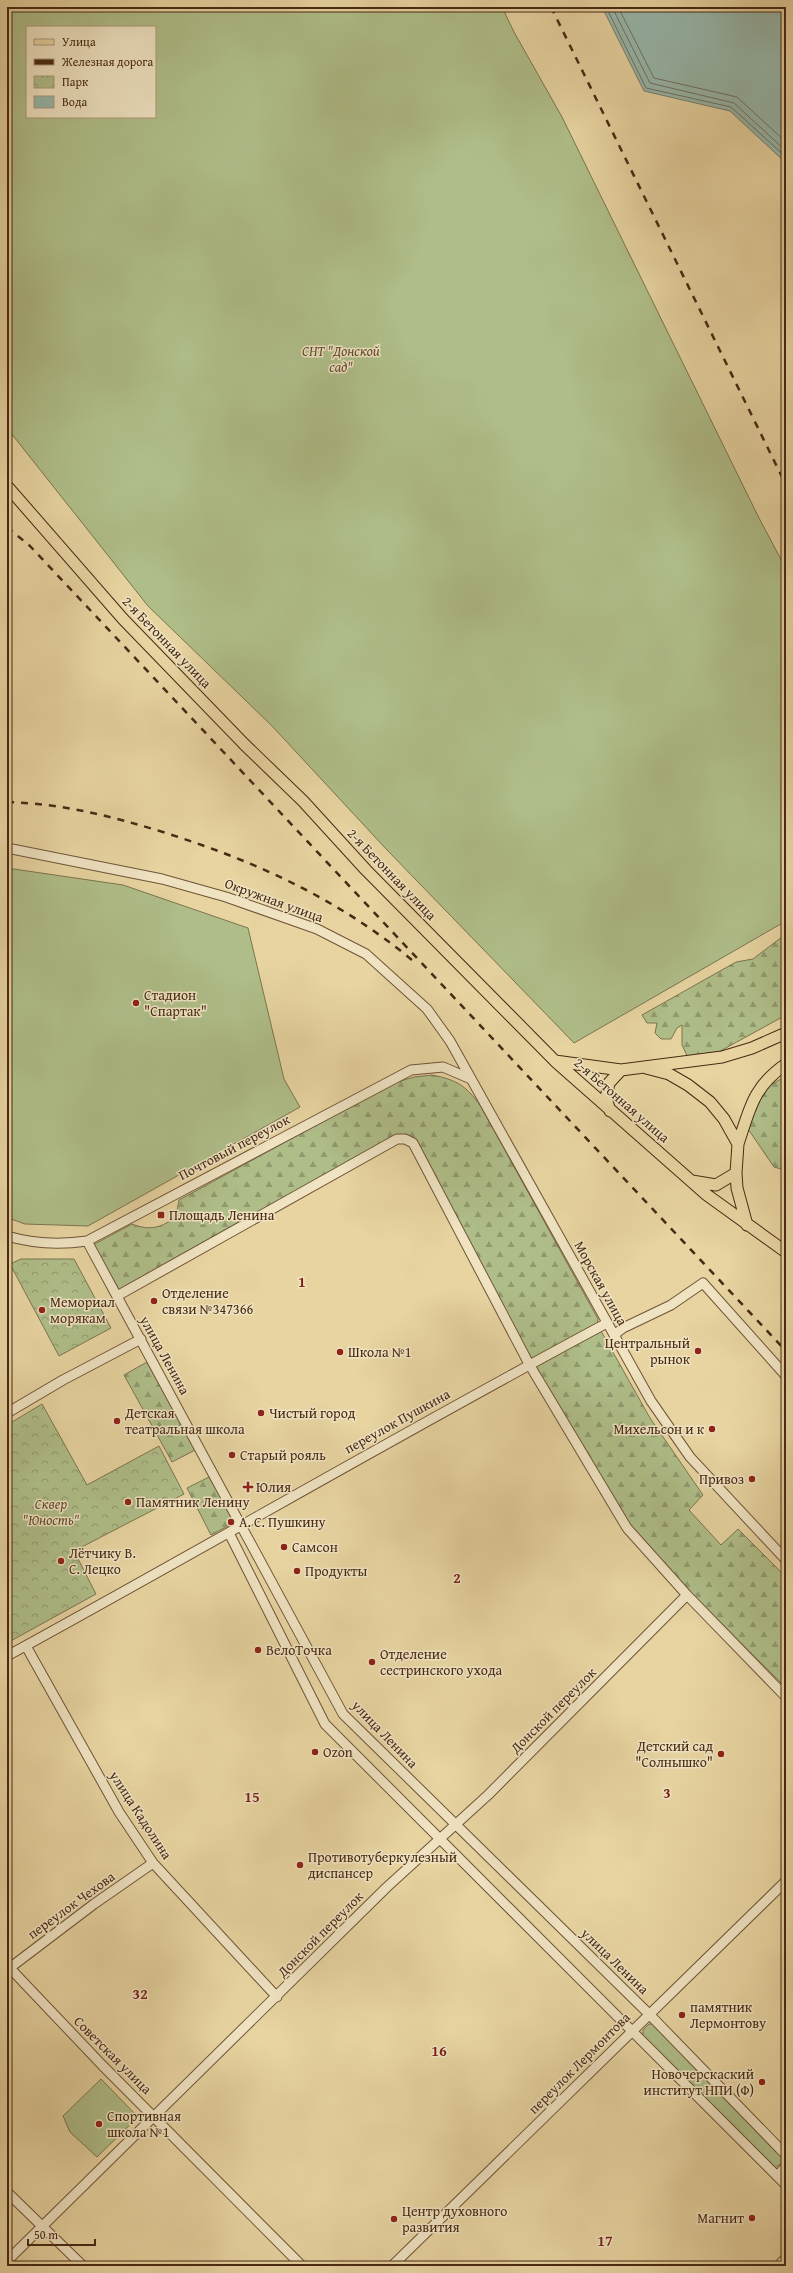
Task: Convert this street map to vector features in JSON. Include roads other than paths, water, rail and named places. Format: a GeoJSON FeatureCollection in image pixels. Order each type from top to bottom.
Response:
{"type":"FeatureCollection","features":[{"type":"Feature","properties":{"kind":"main road","name":"2-я Бетонная улица"},"geometry":{"type":"LineString","coordinates":[[7,486],[123,619],[245,745],[303,801],[372,876],[555,1061],[610,1111],[692,1181],[747,1225],[786,1252]]}},
{"type":"Feature","properties":{"kind":"main road"},"geometry":{"type":"LineString","coordinates":[[555,1061],[621,1070],[722,1057],[752,1048],[786,1033]]}},
{"type":"Feature","properties":{"kind":"main road"},"geometry":{"type":"LineString","coordinates":[[747,1225],[737,1188],[736,1173],[738,1144],[755,1094],[774,1072],[786,1064]]}},
{"type":"Feature","properties":{"kind":"main road"},"geometry":{"type":"LineString","coordinates":[[638,1067],[669,1074],[699,1093],[724,1119],[738,1144]]}},
{"type":"Feature","properties":{"kind":"main road"},"geometry":{"type":"LineString","coordinates":[[610,1111],[606,1098],[609,1083],[621,1070]]}},
{"type":"Feature","properties":{"kind":"main road"},"geometry":{"type":"LineString","coordinates":[[692,1181],[716,1184],[736,1173]]}},
{"type":"Feature","properties":{"kind":"street","name":"Окружная улица"},"geometry":{"type":"LineString","coordinates":[[7,848],[162,879],[232,899],[317,929],[366,954],[427,1009],[450,1041],[471,1079]]}},
{"type":"Feature","properties":{"kind":"street","name":"Почтовый переулок"},"geometry":{"type":"LineString","coordinates":[[7,1236],[28,1242],[47,1244],[87,1241],[411,1070],[443,1068],[471,1079]]}},
{"type":"Feature","properties":{"kind":"street","name":"Морская улица"},"geometry":{"type":"LineString","coordinates":[[471,1079],[651,1401],[690,1457],[786,1560]]}},
{"type":"Feature","properties":{"kind":"street"},"geometry":{"type":"LineString","coordinates":[[117,1296],[397,1139],[405,1139],[413,1143],[529,1364],[627,1528],[687,1595],[786,1696]]}},
{"type":"Feature","properties":{"kind":"street","name":"улица Ленина"},"geometry":{"type":"LineString","coordinates":[[87,1241],[343,1714],[649,2014],[786,2155]]}},
{"type":"Feature","properties":{"kind":"street"},"geometry":{"type":"LineString","coordinates":[[614,1335],[623,1328],[670,1305],[703,1283],[786,1376]]}},
{"type":"Feature","properties":{"kind":"street","name":"переулок Пушкина"},"geometry":{"type":"LineString","coordinates":[[7,1656],[529,1364],[607,1323]]}},
{"type":"Feature","properties":{"kind":"street"},"geometry":{"type":"LineString","coordinates":[[7,1413],[63,1380],[141,1339]]}},
{"type":"Feature","properties":{"kind":"street"},"geometry":{"type":"LineString","coordinates":[[229,1533],[325,1724],[783,2182]]}},
{"type":"Feature","properties":{"kind":"street","name":"Донской переулок"},"geometry":{"type":"LineString","coordinates":[[7,2261],[155,2118],[387,1887],[488,1795],[687,1595]]}},
{"type":"Feature","properties":{"kind":"street","name":"улица Кадолина"},"geometry":{"type":"LineString","coordinates":[[26,1646],[119,1812],[153,1863],[276,1997]]}},
{"type":"Feature","properties":{"kind":"street","name":"переулок Чехова"},"geometry":{"type":"LineString","coordinates":[[8,1968],[94,1904],[153,1863]]}},
{"type":"Feature","properties":{"kind":"street","name":"переулок Лермонтова"},"geometry":{"type":"LineString","coordinates":[[392,2266],[786,1880]]}},
{"type":"Feature","properties":{"kind":"street","name":"Советская улица"},"geometry":{"type":"LineString","coordinates":[[8,1968],[302,2266]]}},
{"type":"Feature","properties":{"kind":"street"},"geometry":{"type":"LineString","coordinates":[[783,2182],[781,2172],[786,2166]]}},
{"type":"Feature","properties":{"kind":"street"},"geometry":{"type":"LineString","coordinates":[[7,2192],[41,2227],[83,2266]]}},
{"type":"Feature","properties":{"kind":"street"},"geometry":{"type":"LineString","coordinates":[[778,2266],[786,2258]]}},
{"type":"Feature","properties":{"kind":"water"},"geometry":{"type":"Polygon","coordinates":[[[602,7],[786,7],[786,163],[730,111],[644,91],[602,7]]]}},
{"type":"Feature","properties":{"kind":"railway"},"geometry":{"type":"LineString","coordinates":[[551,7],[786,485]]}},
{"type":"Feature","properties":{"kind":"railway"},"geometry":{"type":"LineString","coordinates":[[7,527],[30,546],[786,1351]]}},
{"type":"Feature","properties":{"kind":"railway"},"geometry":{"type":"LineString","coordinates":[[7,802],[49,805],[107,816],[166,833],[232,856],[295,884],[326,901],[355,918],[412,960]]}},
{"type":"Feature","properties":{"kind":"place","name":"Стадион \"Спартак\""},"geometry":{"type":"Point","coordinates":[136,1003]}},
{"type":"Feature","properties":{"kind":"place","name":"Площадь Ленина"},"geometry":{"type":"Point","coordinates":[161,1215]}},
{"type":"Feature","properties":{"kind":"place","name":"Отделение связи №347366"},"geometry":{"type":"Point","coordinates":[154,1301]}},
{"type":"Feature","properties":{"kind":"place","name":"Мемориал морякам"},"geometry":{"type":"Point","coordinates":[42,1310]}},
{"type":"Feature","properties":{"kind":"place","name":"Центральный рынок"},"geometry":{"type":"Point","coordinates":[698,1351]}},
{"type":"Feature","properties":{"kind":"place","name":"Школа №1"},"geometry":{"type":"Point","coordinates":[340,1352]}},
{"type":"Feature","properties":{"kind":"place","name":"Чистый город"},"geometry":{"type":"Point","coordinates":[261,1413]}},
{"type":"Feature","properties":{"kind":"place","name":"Детская театральная школа"},"geometry":{"type":"Point","coordinates":[117,1421]}},
{"type":"Feature","properties":{"kind":"place","name":"Михельсон и к"},"geometry":{"type":"Point","coordinates":[712,1429]}},
{"type":"Feature","properties":{"kind":"place","name":"Старый рояль"},"geometry":{"type":"Point","coordinates":[232,1455]}},
{"type":"Feature","properties":{"kind":"place","name":"Привоз"},"geometry":{"type":"Point","coordinates":[752,1479]}},
{"type":"Feature","properties":{"kind":"place","name":"Юлия"},"geometry":{"type":"Point","coordinates":[248,1487]}},
{"type":"Feature","properties":{"kind":"place","name":"Памятник Ленину"},"geometry":{"type":"Point","coordinates":[128,1502]}},
{"type":"Feature","properties":{"kind":"place","name":"А. С. Пушкину"},"geometry":{"type":"Point","coordinates":[231,1522]}},
{"type":"Feature","properties":{"kind":"place","name":"Самсон"},"geometry":{"type":"Point","coordinates":[284,1547]}},
{"type":"Feature","properties":{"kind":"place","name":"Лётчику В. С. Лецко"},"geometry":{"type":"Point","coordinates":[61,1561]}},
{"type":"Feature","properties":{"kind":"place","name":"Продукты"},"geometry":{"type":"Point","coordinates":[297,1571]}},
{"type":"Feature","properties":{"kind":"place","name":"ВелоТочка"},"geometry":{"type":"Point","coordinates":[258,1650]}},
{"type":"Feature","properties":{"kind":"place","name":"Отделение сестринского ухода"},"geometry":{"type":"Point","coordinates":[372,1662]}},
{"type":"Feature","properties":{"kind":"place","name":"Ozon"},"geometry":{"type":"Point","coordinates":[315,1752]}},
{"type":"Feature","properties":{"kind":"place","name":"Детский сад \"Солнышко\""},"geometry":{"type":"Point","coordinates":[721,1754]}},
{"type":"Feature","properties":{"kind":"place","name":"Противотуберкулезный диспансер"},"geometry":{"type":"Point","coordinates":[300,1865]}},
{"type":"Feature","properties":{"kind":"place","name":"памятник Лермонтову"},"geometry":{"type":"Point","coordinates":[682,2015]}},
{"type":"Feature","properties":{"kind":"place","name":"Новочерскаский институт НПИ (Ф)"},"geometry":{"type":"Point","coordinates":[762,2082]}},
{"type":"Feature","properties":{"kind":"place","name":"Спортивная школа №1"},"geometry":{"type":"Point","coordinates":[99,2124]}},
{"type":"Feature","properties":{"kind":"place","name":"Магнит"},"geometry":{"type":"Point","coordinates":[752,2218]}},
{"type":"Feature","properties":{"kind":"place","name":"Центр духовного развития"},"geometry":{"type":"Point","coordinates":[394,2219]}},
{"type":"Feature","properties":{"kind":"district","name":"1"},"geometry":{"type":"Point","coordinates":[302,1281]}},
{"type":"Feature","properties":{"kind":"district","name":"2"},"geometry":{"type":"Point","coordinates":[457,1577]}},
{"type":"Feature","properties":{"kind":"district","name":"3"},"geometry":{"type":"Point","coordinates":[667,1792]}},
{"type":"Feature","properties":{"kind":"district","name":"15"},"geometry":{"type":"Point","coordinates":[252,1796]}},
{"type":"Feature","properties":{"kind":"district","name":"32"},"geometry":{"type":"Point","coordinates":[140,1993]}},
{"type":"Feature","properties":{"kind":"district","name":"16"},"geometry":{"type":"Point","coordinates":[439,2050]}},
{"type":"Feature","properties":{"kind":"district","name":"17"},"geometry":{"type":"Point","coordinates":[605,2240]}},
{"type":"Feature","properties":{"kind":"park label","name":"СНТ \"Донской сад\""},"geometry":{"type":"Point","coordinates":[341,360]}},
{"type":"Feature","properties":{"kind":"park label","name":"Сквер \"Юность\""},"geometry":{"type":"Point","coordinates":[51,1512]}}]}
